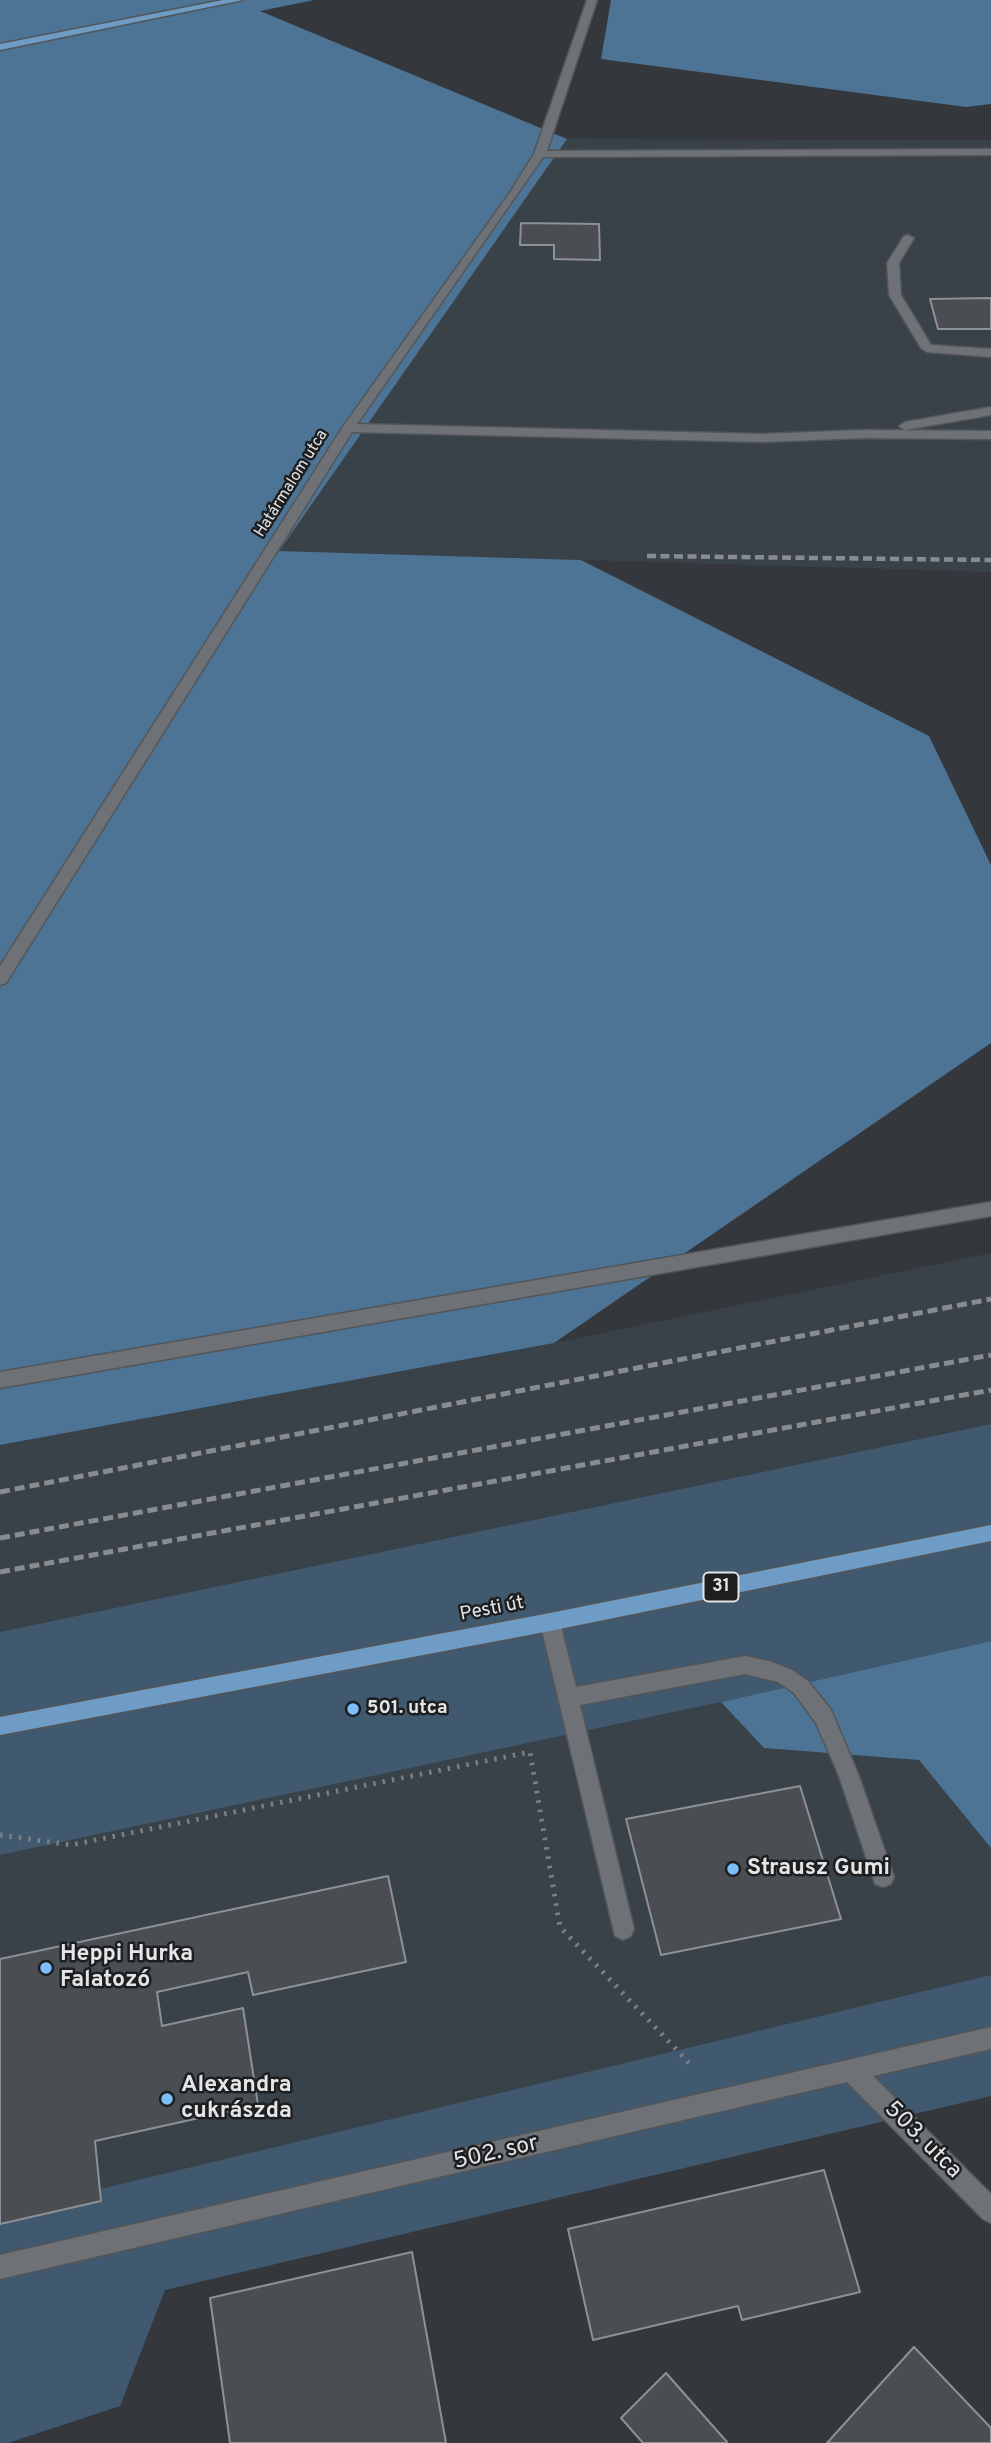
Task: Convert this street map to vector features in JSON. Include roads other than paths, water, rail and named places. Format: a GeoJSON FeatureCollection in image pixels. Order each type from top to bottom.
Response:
{"type":"FeatureCollection","features":[{"type":"Feature","properties":{"kind":"main road"},"geometry":{"type":"LineString","coordinates":[[0,47],[238,0]]}},
{"type":"Feature","properties":{"kind":"main road","name":"Pesti út"},"geometry":{"type":"LineString","coordinates":[[0,1726],[550,1622],[991,1533]]}},
{"type":"Feature","properties":{"kind":"street","name":"Határmalom utca"},"geometry":{"type":"LineString","coordinates":[[0,979],[348,428],[514,195],[540,154],[592,0]]}},
{"type":"Feature","properties":{"kind":"street"},"geometry":{"type":"LineString","coordinates":[[540,154],[991,152]]}},
{"type":"Feature","properties":{"kind":"street"},"geometry":{"type":"LineString","coordinates":[[908,238],[893,263],[895,295],[927,348],[991,353]]}},
{"type":"Feature","properties":{"kind":"street"},"geometry":{"type":"LineString","coordinates":[[864,434],[991,411]]}},
{"type":"Feature","properties":{"kind":"street"},"geometry":{"type":"LineString","coordinates":[[348,428],[762,438],[864,434],[991,435]]}},
{"type":"Feature","properties":{"kind":"street"},"geometry":{"type":"LineString","coordinates":[[0,1380],[991,1209]]}},
{"type":"Feature","properties":{"kind":"street"},"geometry":{"type":"LineString","coordinates":[[550,1622],[623,1929]]}},
{"type":"Feature","properties":{"kind":"street"},"geometry":{"type":"LineString","coordinates":[[568,1698],[745,1665],[765,1668],[785,1676],[801,1687],[824,1717],[849,1776],[883,1877]]}},
{"type":"Feature","properties":{"kind":"street","name":"502. sor"},"geometry":{"type":"LineString","coordinates":[[0,2267],[991,2038]]}},
{"type":"Feature","properties":{"kind":"street","name":"503. utca"},"geometry":{"type":"LineString","coordinates":[[853,2071],[991,2211]]}},
{"type":"Feature","properties":{"kind":"railway"},"geometry":{"type":"LineString","coordinates":[[647,556],[991,560]]}},
{"type":"Feature","properties":{"kind":"railway"},"geometry":{"type":"LineString","coordinates":[[0,1492],[991,1299]]}},
{"type":"Feature","properties":{"kind":"railway"},"geometry":{"type":"LineString","coordinates":[[0,1538],[991,1355]]}},
{"type":"Feature","properties":{"kind":"railway"},"geometry":{"type":"LineString","coordinates":[[0,1572],[991,1390]]}},
{"type":"Feature","properties":{"kind":"place","name":"501. utca"},"geometry":{"type":"Point","coordinates":[353,1709]}},
{"type":"Feature","properties":{"kind":"place","name":"Strausz Gumi"},"geometry":{"type":"Point","coordinates":[733,1869]}},
{"type":"Feature","properties":{"kind":"place","name":"Heppi Hurka Falatozó"},"geometry":{"type":"Point","coordinates":[46,1968]}},
{"type":"Feature","properties":{"kind":"place","name":"Alexandra cukrászda"},"geometry":{"type":"Point","coordinates":[167,2099]}}]}
